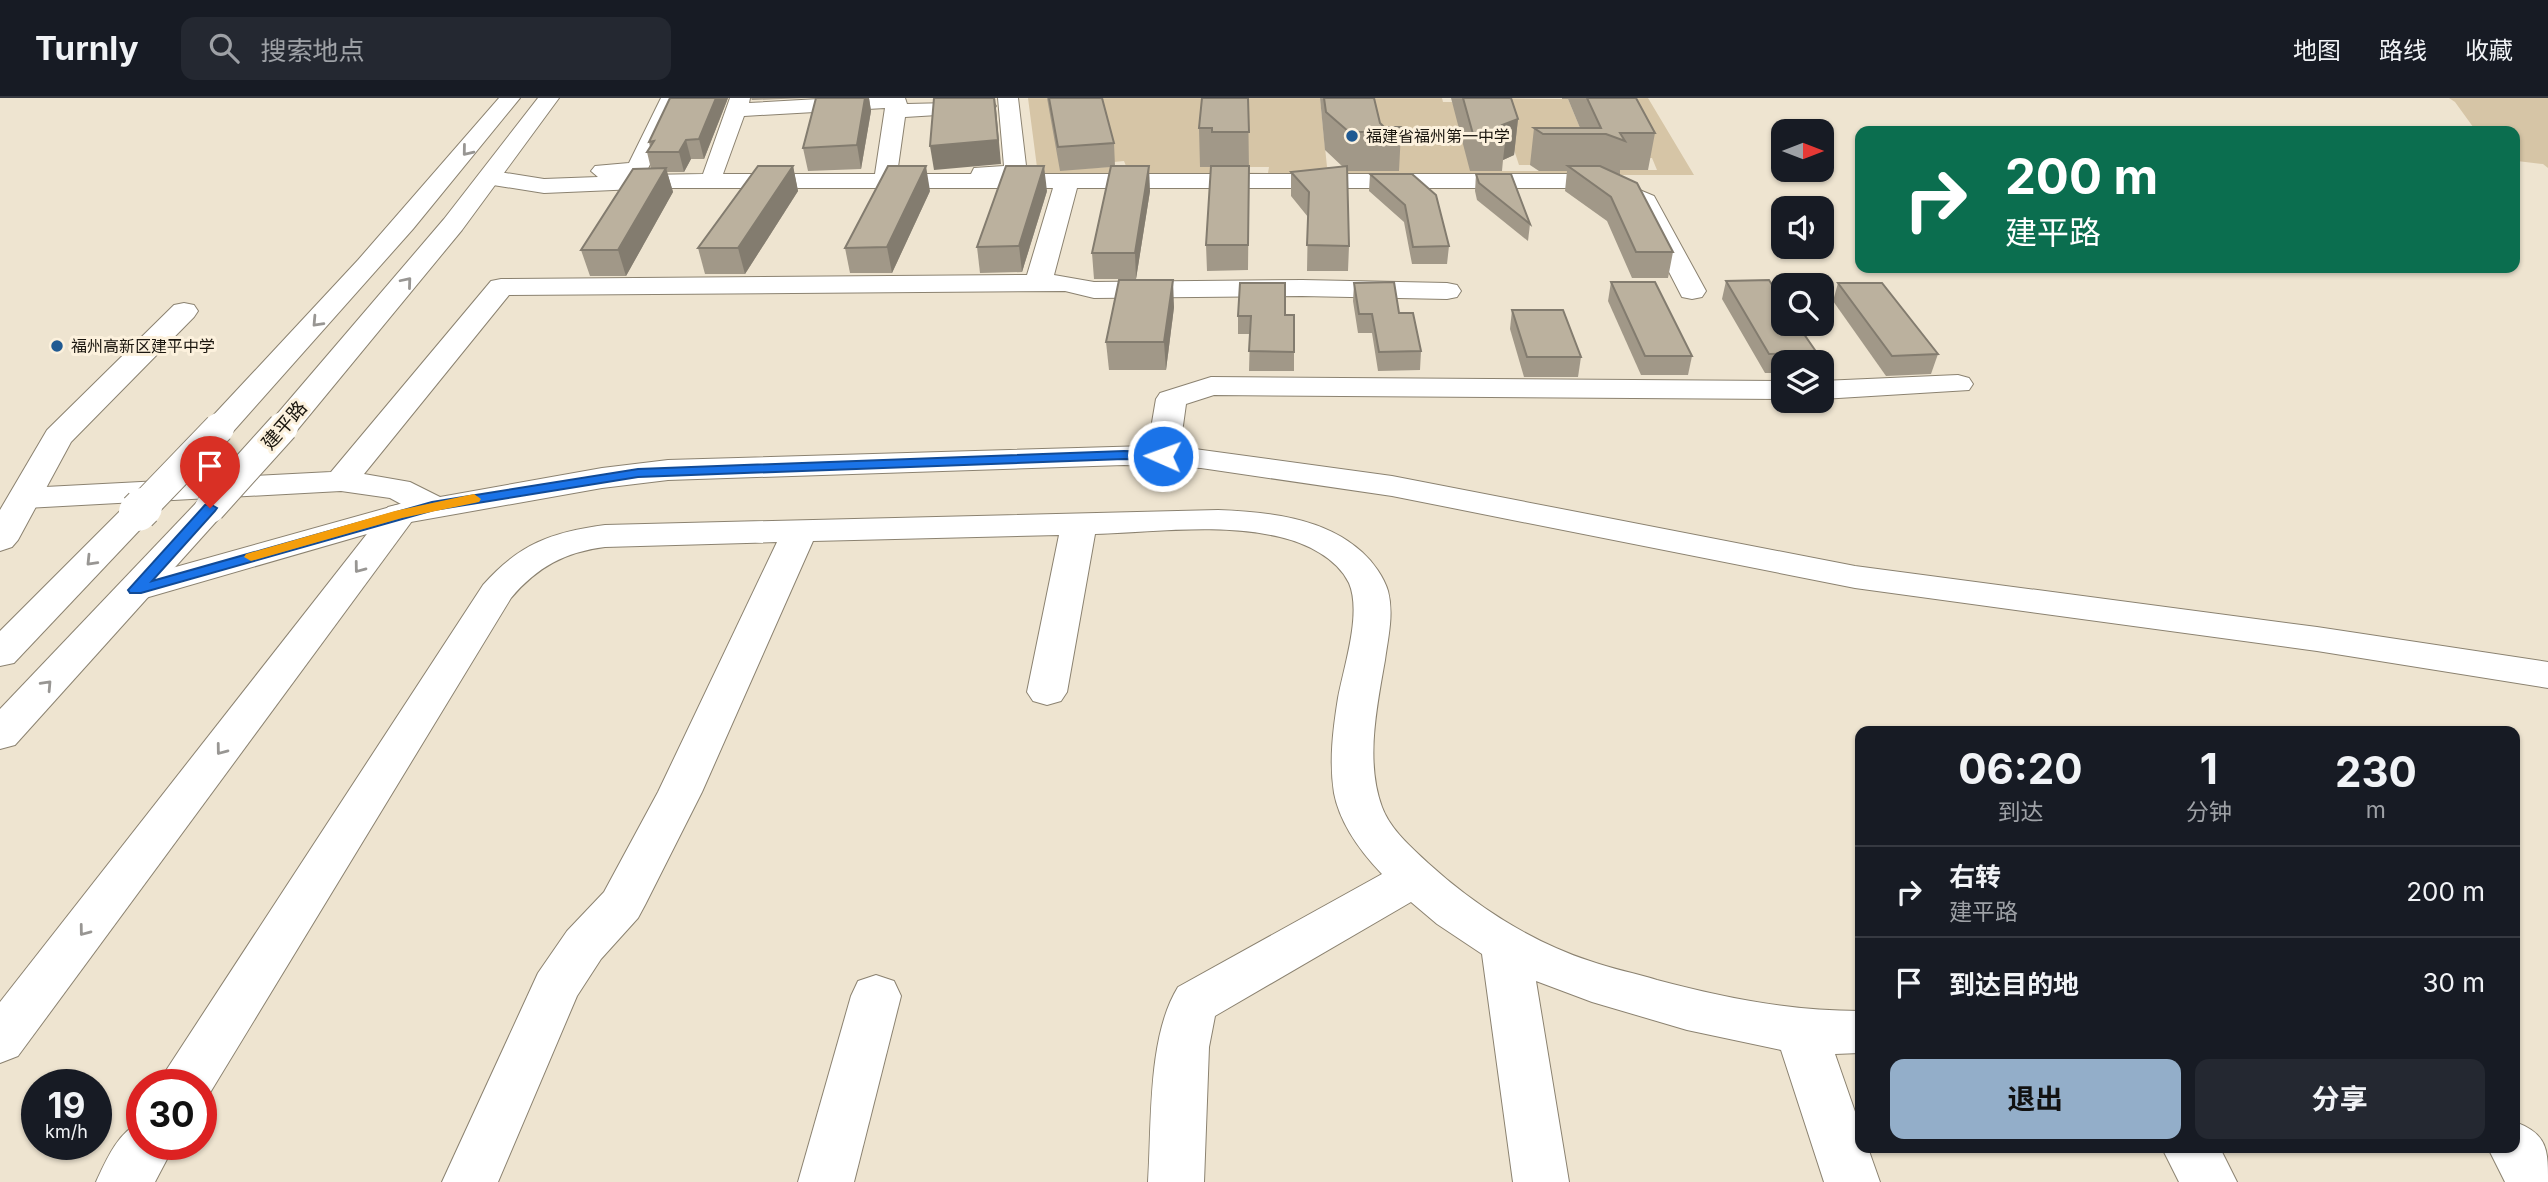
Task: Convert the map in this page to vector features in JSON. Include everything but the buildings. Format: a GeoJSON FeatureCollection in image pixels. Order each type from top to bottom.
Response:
{"type":"FeatureCollection","features":[{"type":"Feature","properties":{"kind":"main road"},"geometry":{"type":"LineString","coordinates":[[0,654],[14,627],[138,512],[356,281],[510,98]]}},
{"type":"Feature","properties":{"kind":"main road","name":"建平路"},"geometry":{"type":"LineString","coordinates":[[0,735],[283,427],[493,178],[550,98]]}},
{"type":"Feature","properties":{"kind":"main road"},"geometry":{"type":"LineString","coordinates":[[637,170],[671,98]]}},
{"type":"Feature","properties":{"kind":"main road"},"geometry":{"type":"LineString","coordinates":[[713,172],[738,104],[897,101],[886,173]]}},
{"type":"Feature","properties":{"kind":"main road"},"geometry":{"type":"LineString","coordinates":[[493,178],[637,170],[1016,173],[1008,101],[896,111]]}},
{"type":"Feature","properties":{"kind":"main road"},"geometry":{"type":"LineString","coordinates":[[493,178],[544,186],[626,181],[1601,181],[1645,201],[1692,292]]}},
{"type":"Feature","properties":{"kind":"main road"},"geometry":{"type":"LineString","coordinates":[[739,204],[755,181]]}},
{"type":"Feature","properties":{"kind":"main road"},"geometry":{"type":"LineString","coordinates":[[1038,282],[1067,182]]}},
{"type":"Feature","properties":{"kind":"main road"},"geometry":{"type":"LineString","coordinates":[[682,284],[698,261]]}},
{"type":"Feature","properties":{"kind":"main road"},"geometry":{"type":"LineString","coordinates":[[341,481],[501,287],[1038,282],[1065,283],[1094,290],[1302,288],[1447,291]]}},
{"type":"Feature","properties":{"kind":"main road"},"geometry":{"type":"LineString","coordinates":[[0,540],[13,502],[58,437],[184,311]]}},
{"type":"Feature","properties":{"kind":"main road"},"geometry":{"type":"LineString","coordinates":[[1834,389],[1958,384]]}},
{"type":"Feature","properties":{"kind":"main road"},"geometry":{"type":"LineString","coordinates":[[1163,456],[1171,399],[1211,386],[1771,390]]}},
{"type":"Feature","properties":{"kind":"main road"},"geometry":{"type":"LineString","coordinates":[[135,590],[416,510],[556,484],[668,470],[1111,455],[1163,456],[1232,462],[1392,486],[1854,577],[2317,639],[2548,675]]}},
{"type":"Feature","properties":{"kind":"main road"},"geometry":{"type":"LineString","coordinates":[[13,502],[341,481],[398,489],[416,510]]}},
{"type":"Feature","properties":{"kind":"main road"},"geometry":{"type":"LineString","coordinates":[[0,1041],[416,510]]}},
{"type":"Feature","properties":{"kind":"main road"},"geometry":{"type":"LineString","coordinates":[[196,1069],[496,593],[522,565],[559,544],[586,538],[1079,524],[1255,522],[1311,536],[1339,551],[1367,583],[1372,607],[1352,753],[1356,796],[1370,828],[1414,878],[1462,917],[1553,968],[1708,1014],[1801,1032],[1855,1032]]}},
{"type":"Feature","properties":{"kind":"main road"},"geometry":{"type":"LineString","coordinates":[[1046,692],[1079,524]]}},
{"type":"Feature","properties":{"kind":"main road"},"geometry":{"type":"LineString","coordinates":[[470,1182],[556,987],[584,945],[621,905],[680,792],[800,531]]}},
{"type":"Feature","properties":{"kind":"main road"},"geometry":{"type":"LineString","coordinates":[[1176,1182],[1183,1047],[1186,1025],[1196,1002],[1230,980],[1414,878]]}},
{"type":"Feature","properties":{"kind":"main road"},"geometry":{"type":"LineString","coordinates":[[1505,943],[1541,1182]]}},
{"type":"Feature","properties":{"kind":"main road"},"geometry":{"type":"LineString","coordinates":[[826,1182],[876,996]]}},
{"type":"Feature","properties":{"kind":"main road"},"geometry":{"type":"LineString","coordinates":[[1801,1032],[1852,1182]]}},
{"type":"Feature","properties":{"kind":"main road"},"geometry":{"type":"LineString","coordinates":[[2193,1153],[2209,1182]]}},
{"type":"Feature","properties":{"kind":"main road"},"geometry":{"type":"LineString","coordinates":[[2518,1153],[2535,1182]]}},
{"type":"Feature","properties":{"kind":"main road"},"geometry":{"type":"LineString","coordinates":[[124,1182],[138,1160]]}},
{"type":"Feature","properties":{"kind":"shaded area","name":"福建省福州第一中学"},"geometry":{"type":"Polygon","coordinates":[[[1028,98],[1048,98],[1060,166],[1075,169],[1126,166],[1124,161],[1114,162],[1098,98],[1204,98],[1214,172],[1268,173],[1269,167],[1247,167],[1238,98],[1320,98],[1327,167],[1340,167],[1341,171],[1398,171],[1353,98],[1442,98],[1443,102],[1452,102],[1483,171],[1542,171],[1540,165],[1519,165],[1497,98],[1568,99],[1595,164],[1617,170],[1657,170],[1652,158],[1642,158],[1612,98],[1648,98],[1694,175],[1038,175],[1028,98]]]}},
{"type":"Feature","properties":{"kind":"shaded area"},"geometry":{"type":"Polygon","coordinates":[[[2449,98],[2548,98],[2548,168],[2543,164],[2520,161],[2520,126],[2472,126],[2449,98]]]}},
{"type":"Feature","properties":{"kind":"slow traffic"},"geometry":{"type":"LineString","coordinates":[[251,557],[400,514],[474,499]]}},
{"type":"Feature","properties":{"kind":"place","name":"福建省福州第一中学"},"geometry":{"type":"Point","coordinates":[1352,136]}},
{"type":"Feature","properties":{"kind":"place","name":"福州高新区建平中学"},"geometry":{"type":"Point","coordinates":[57,346]}},
{"type":"Feature","properties":{"kind":"route"},"geometry":{"type":"LineString","coordinates":[[210,508],[135,590],[432,506],[556,484],[638,473],[1124,455],[1163,456]]}}]}
